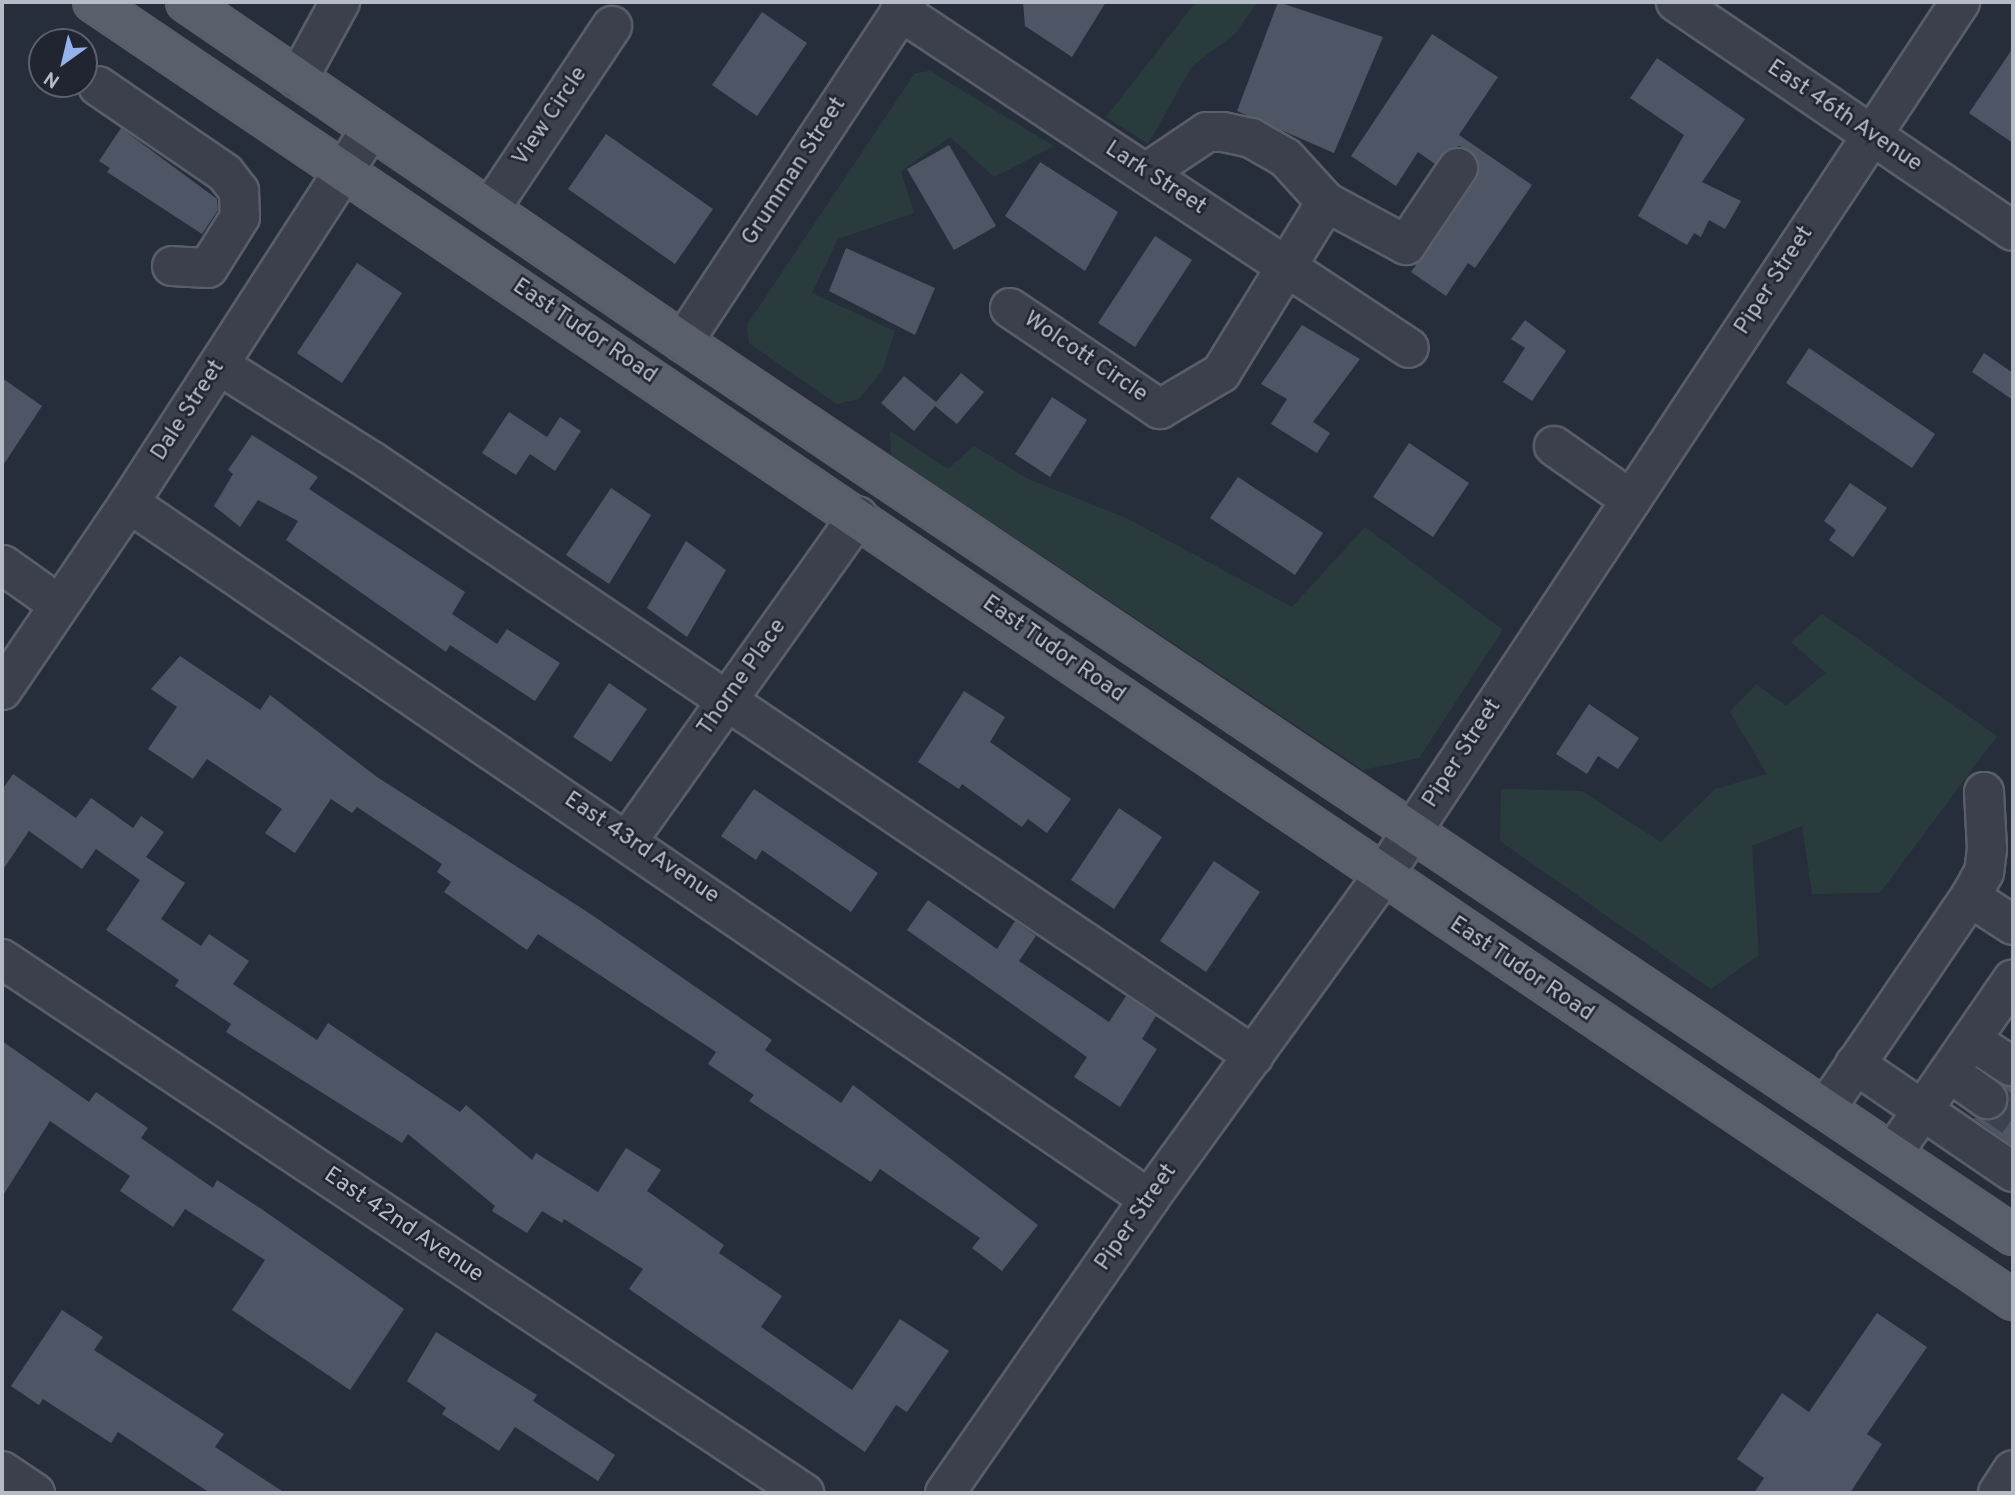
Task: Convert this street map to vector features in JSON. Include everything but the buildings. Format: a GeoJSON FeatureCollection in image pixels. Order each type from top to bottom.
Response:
{"type":"FeatureCollection","features":[{"type":"Feature","properties":{"kind":"main road","name":"East Tudor Road"},"geometry":{"type":"LineString","coordinates":[[93,2],[858,516],[1382,877],[2013,1300]]}},
{"type":"Feature","properties":{"kind":"main road","name":"East Tudor Road"},"geometry":{"type":"LineString","coordinates":[[186,2],[683,342],[1414,829],[2013,1235]]}},
{"type":"Feature","properties":{"kind":"street"},"geometry":{"type":"LineString","coordinates":[[298,79],[340,2]]}},
{"type":"Feature","properties":{"kind":"street","name":"East 46th Avenue"},"geometry":{"type":"LineString","coordinates":[[1676,2],[2013,231]]}},
{"type":"Feature","properties":{"kind":"street","name":"Piper Street"},"geometry":{"type":"LineString","coordinates":[[946,1493],[1149,1199],[1382,877],[1960,2]]}},
{"type":"Feature","properties":{"kind":"street","name":"Lark Street"},"geometry":{"type":"LineString","coordinates":[[904,6],[1146,173],[1409,348]]}},
{"type":"Feature","properties":{"kind":"street","name":"Grumman Street"},"geometry":{"type":"LineString","coordinates":[[683,342],[904,6]]}},
{"type":"Feature","properties":{"kind":"street","name":"View Circle"},"geometry":{"type":"LineString","coordinates":[[490,209],[612,26]]}},
{"type":"Feature","properties":{"kind":"street"},"geometry":{"type":"LineString","coordinates":[[98,86],[225,173],[239,191],[240,217],[208,268],[172,266]]}},
{"type":"Feature","properties":{"kind":"street","name":"Dale Street"},"geometry":{"type":"LineString","coordinates":[[2,690],[129,503],[371,129]]}},
{"type":"Feature","properties":{"kind":"street"},"geometry":{"type":"LineString","coordinates":[[1146,173],[1207,132],[1223,132],[1251,138],[1286,159],[1326,202],[1406,244],[1458,168]]}},
{"type":"Feature","properties":{"kind":"street"},"geometry":{"type":"LineString","coordinates":[[1286,264],[1326,202]]}},
{"type":"Feature","properties":{"kind":"street","name":"Wolcott Circle"},"geometry":{"type":"LineString","coordinates":[[1010,308],[1160,409],[1221,373],[1286,264]]}},
{"type":"Feature","properties":{"kind":"street"},"geometry":{"type":"LineString","coordinates":[[219,365],[370,460],[1254,1056]]}},
{"type":"Feature","properties":{"kind":"street"},"geometry":{"type":"LineString","coordinates":[[1554,446],[1631,500]]}},
{"type":"Feature","properties":{"kind":"street","name":"East 43rd Avenue"},"geometry":{"type":"LineString","coordinates":[[129,503],[628,840],[1149,1199]]}},
{"type":"Feature","properties":{"kind":"street","name":"Thorne Place"},"geometry":{"type":"LineString","coordinates":[[628,840],[858,516]]}},
{"type":"Feature","properties":{"kind":"street"},"geometry":{"type":"LineString","coordinates":[[3,565],[60,606]]}},
{"type":"Feature","properties":{"kind":"street"},"geometry":{"type":"LineString","coordinates":[[1826,1108],[1970,897],[1984,872],[1987,849],[1984,792]]}},
{"type":"Feature","properties":{"kind":"street"},"geometry":{"type":"LineString","coordinates":[[1970,897],[2013,925]]}},
{"type":"Feature","properties":{"kind":"street","name":"East 42nd Avenue"},"geometry":{"type":"LineString","coordinates":[[2,959],[804,1493]]}},
{"type":"Feature","properties":{"kind":"street"},"geometry":{"type":"LineString","coordinates":[[1893,1153],[1971,1040],[2007,1001]]}},
{"type":"Feature","properties":{"kind":"street"},"geometry":{"type":"LineString","coordinates":[[1971,1040],[2011,1066]]}},
{"type":"Feature","properties":{"kind":"street"},"geometry":{"type":"LineString","coordinates":[[1855,1064],[2013,1172]]}},
{"type":"Feature","properties":{"kind":"street"},"geometry":{"type":"LineString","coordinates":[[1949,1072],[1987,1099]]}},
{"type":"Feature","properties":{"kind":"street"},"geometry":{"type":"LineString","coordinates":[[1998,1493],[2013,1470]]}},
{"type":"Feature","properties":{"kind":"street"},"geometry":{"type":"LineString","coordinates":[[2,1471],[35,1493]]}},
{"type":"Feature","properties":{"kind":"shaded area"},"geometry":{"type":"Polygon","coordinates":[[[1196,2],[1257,2],[1235,34],[1192,66],[1148,144],[1106,117],[1196,2]]]}},
{"type":"Feature","properties":{"kind":"shaded area"},"geometry":{"type":"Polygon","coordinates":[[[930,71],[1054,146],[994,177],[950,137],[901,171],[914,213],[838,239],[812,293],[895,331],[882,371],[859,399],[836,404],[749,343],[747,325],[915,73],[930,71]]]}},
{"type":"Feature","properties":{"kind":"shaded area"},"geometry":{"type":"Polygon","coordinates":[[[890,431],[948,469],[974,446],[1028,479],[1126,518],[1292,607],[1365,527],[1503,630],[1419,758],[1363,770],[891,455],[890,431]]]}},
{"type":"Feature","properties":{"kind":"shaded area"},"geometry":{"type":"Polygon","coordinates":[[[1822,614],[1997,736],[1880,893],[1812,894],[1802,826],[1752,846],[1759,955],[1711,989],[1500,841],[1501,789],[1582,791],[1661,842],[1715,789],[1767,774],[1730,712],[1756,684],[1786,706],[1826,673],[1791,642],[1822,614]]]}},
{"type":"Feature","properties":{"kind":"tunnel"},"geometry":{"type":"LineString","coordinates":[[1987,1099],[2013,1117]]}}]}
